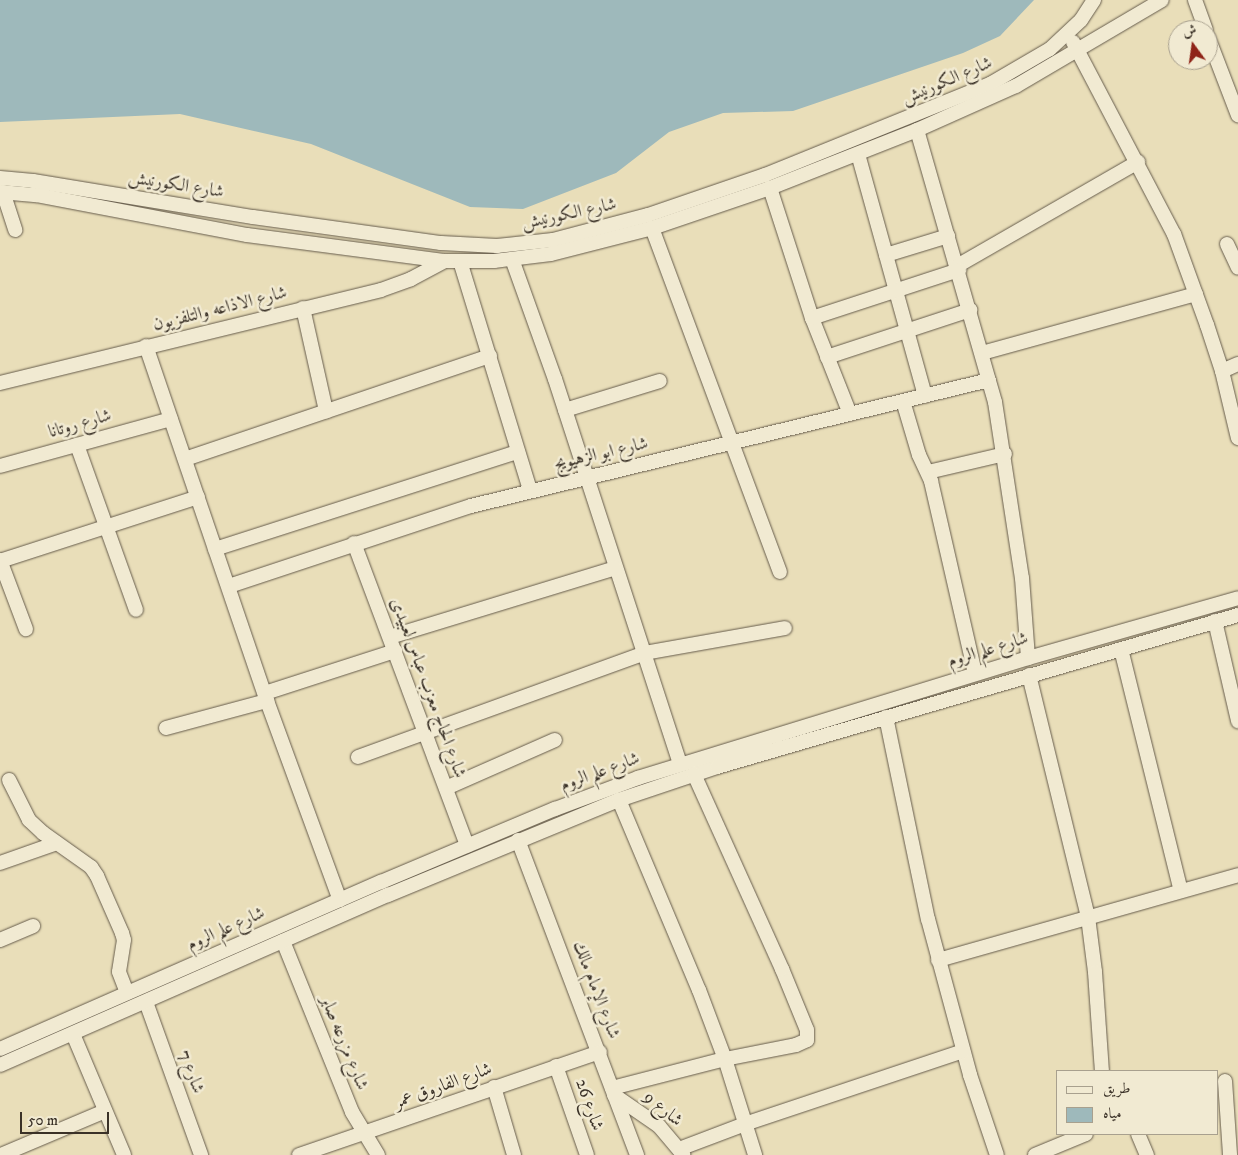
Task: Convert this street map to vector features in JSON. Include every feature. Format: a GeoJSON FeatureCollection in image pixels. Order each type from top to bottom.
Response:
{"type":"FeatureCollection","features":[{"type":"Feature","properties":{"kind":"street","name":"شارع الكورنيش"},"geometry":{"type":"LineString","coordinates":[[1,187],[34,180],[253,217],[441,243],[497,246],[535,243],[572,236],[648,215],[765,175],[990,84],[1031,62],[1068,34],[1088,12],[1094,0]]}},
{"type":"Feature","properties":{"kind":"street","name":"شارع الكورنيش"},"geometry":{"type":"LineString","coordinates":[[1,187],[247,235],[442,260],[512,260],[571,250],[652,228],[770,188],[858,154],[1016,86],[1162,0]]}},
{"type":"Feature","properties":{"kind":"street"},"geometry":{"type":"LineString","coordinates":[[1195,0],[1202,20]]}},
{"type":"Feature","properties":{"kind":"street"},"geometry":{"type":"LineString","coordinates":[[1068,34],[1078,48],[1174,234],[1222,371],[1238,438]]}},
{"type":"Feature","properties":{"kind":"street"},"geometry":{"type":"LineString","coordinates":[[1218,57],[1233,89],[1238,115]]}},
{"type":"Feature","properties":{"kind":"street"},"geometry":{"type":"LineString","coordinates":[[917,130],[995,402],[1005,454],[1022,578],[1028,658]]}},
{"type":"Feature","properties":{"kind":"street"},"geometry":{"type":"LineString","coordinates":[[858,154],[925,396]]}},
{"type":"Feature","properties":{"kind":"street"},"geometry":{"type":"LineString","coordinates":[[812,318],[896,291],[958,268],[1138,162]]}},
{"type":"Feature","properties":{"kind":"street"},"geometry":{"type":"LineString","coordinates":[[1,187],[14,230]]}},
{"type":"Feature","properties":{"kind":"street"},"geometry":{"type":"LineString","coordinates":[[770,188],[812,318],[850,414]]}},
{"type":"Feature","properties":{"kind":"street"},"geometry":{"type":"LineString","coordinates":[[652,228],[730,443],[780,572]]}},
{"type":"Feature","properties":{"kind":"street"},"geometry":{"type":"LineString","coordinates":[[886,255],[948,236]]}},
{"type":"Feature","properties":{"kind":"street"},"geometry":{"type":"LineString","coordinates":[[441,243],[442,260]]}},
{"type":"Feature","properties":{"kind":"street"},"geometry":{"type":"LineString","coordinates":[[1227,244],[1238,268]]}},
{"type":"Feature","properties":{"kind":"street","name":"شارع الاذاعه والتلفزيون"},"geometry":{"type":"LineString","coordinates":[[0,383],[381,290],[411,279],[442,260]]}},
{"type":"Feature","properties":{"kind":"street"},"geometry":{"type":"LineString","coordinates":[[512,260],[565,410],[680,763]]}},
{"type":"Feature","properties":{"kind":"street"},"geometry":{"type":"LineString","coordinates":[[460,261],[530,490]]}},
{"type":"Feature","properties":{"kind":"street"},"geometry":{"type":"LineString","coordinates":[[982,353],[1196,294]]}},
{"type":"Feature","properties":{"kind":"street"},"geometry":{"type":"LineString","coordinates":[[303,308],[326,411]]}},
{"type":"Feature","properties":{"kind":"street"},"geometry":{"type":"LineString","coordinates":[[827,357],[970,310]]}},
{"type":"Feature","properties":{"kind":"street"},"geometry":{"type":"LineString","coordinates":[[146,346],[266,697],[340,900]]}},
{"type":"Feature","properties":{"kind":"street"},"geometry":{"type":"LineString","coordinates":[[185,459],[490,356]]}},
{"type":"Feature","properties":{"kind":"street"},"geometry":{"type":"LineString","coordinates":[[1222,371],[1238,364]]}},
{"type":"Feature","properties":{"kind":"street","name":"شارع ابو الزهيويج"},"geometry":{"type":"LineString","coordinates":[[228,586],[354,543],[471,506],[530,490],[989,380]]}},
{"type":"Feature","properties":{"kind":"street"},"geometry":{"type":"LineString","coordinates":[[565,410],[660,381]]}},
{"type":"Feature","properties":{"kind":"street"},"geometry":{"type":"LineString","coordinates":[[903,401],[919,455],[928,472],[975,674]]}},
{"type":"Feature","properties":{"kind":"street","name":"شارع روتانا"},"geometry":{"type":"LineString","coordinates":[[0,466],[171,419]]}},
{"type":"Feature","properties":{"kind":"street"},"geometry":{"type":"LineString","coordinates":[[77,445],[136,610]]}},
{"type":"Feature","properties":{"kind":"street"},"geometry":{"type":"LineString","coordinates":[[215,549],[518,452]]}},
{"type":"Feature","properties":{"kind":"street"},"geometry":{"type":"LineString","coordinates":[[928,472],[1005,454]]}},
{"type":"Feature","properties":{"kind":"street"},"geometry":{"type":"LineString","coordinates":[[26,629],[0,560],[198,497]]}},
{"type":"Feature","properties":{"kind":"street","name":"شارع الحاج معزب عباس لعبيدى"},"geometry":{"type":"LineString","coordinates":[[354,543],[467,846]]}},
{"type":"Feature","properties":{"kind":"street"},"geometry":{"type":"LineString","coordinates":[[390,637],[615,568]]}},
{"type":"Feature","properties":{"kind":"street","name":"شارع علم الروم"},"geometry":{"type":"LineString","coordinates":[[0,1049],[381,882],[596,793],[680,763],[798,727],[1028,658],[1238,598]]}},
{"type":"Feature","properties":{"kind":"street","name":"شارع علم الروم"},"geometry":{"type":"LineString","coordinates":[[0,1065],[388,895],[619,800],[694,774],[1238,615]]}},
{"type":"Feature","properties":{"kind":"street"},"geometry":{"type":"LineString","coordinates":[[1215,621],[1238,721]]}},
{"type":"Feature","properties":{"kind":"street"},"geometry":{"type":"LineString","coordinates":[[358,757],[645,653],[785,628]]}},
{"type":"Feature","properties":{"kind":"street"},"geometry":{"type":"LineString","coordinates":[[1121,649],[1181,891]]}},
{"type":"Feature","properties":{"kind":"street"},"geometry":{"type":"LineString","coordinates":[[166,728],[266,697],[395,651]]}},
{"type":"Feature","properties":{"kind":"street"},"geometry":{"type":"LineString","coordinates":[[1029,675],[1088,916],[1095,972],[1102,1070]]}},
{"type":"Feature","properties":{"kind":"street"},"geometry":{"type":"LineString","coordinates":[[886,718],[920,887],[938,960],[963,1051],[997,1155]]}},
{"type":"Feature","properties":{"kind":"street"},"geometry":{"type":"LineString","coordinates":[[798,727],[802,742]]}},
{"type":"Feature","properties":{"kind":"street"},"geometry":{"type":"LineString","coordinates":[[446,788],[555,740]]}},
{"type":"Feature","properties":{"kind":"street"},"geometry":{"type":"LineString","coordinates":[[613,1091],[725,1059],[796,1045],[807,1040],[808,1036],[782,969],[694,774]]}},
{"type":"Feature","properties":{"kind":"street"},"geometry":{"type":"LineString","coordinates":[[9,780],[29,820],[91,867],[98,876],[124,940],[119,972],[127,993]]}},
{"type":"Feature","properties":{"kind":"street"},"geometry":{"type":"LineString","coordinates":[[619,800],[699,990],[725,1059],[755,1155]]}},
{"type":"Feature","properties":{"kind":"street","name":"شارع الإمام مالك"},"geometry":{"type":"LineString","coordinates":[[518,840],[600,1052],[637,1155]]}},
{"type":"Feature","properties":{"kind":"street"},"geometry":{"type":"LineString","coordinates":[[0,863],[57,843]]}},
{"type":"Feature","properties":{"kind":"street"},"geometry":{"type":"LineString","coordinates":[[938,960],[1238,875]]}},
{"type":"Feature","properties":{"kind":"street"},"geometry":{"type":"LineString","coordinates":[[381,882],[388,895]]}},
{"type":"Feature","properties":{"kind":"street"},"geometry":{"type":"LineString","coordinates":[[0,940],[33,926]]}},
{"type":"Feature","properties":{"kind":"street","name":"شارع مزرعه صابر"},"geometry":{"type":"LineString","coordinates":[[283,941],[352,1112],[378,1155]]}},
{"type":"Feature","properties":{"kind":"street","name":"شارع 7"},"geometry":{"type":"LineString","coordinates":[[146,1002],[201,1155]]}},
{"type":"Feature","properties":{"kind":"street"},"geometry":{"type":"LineString","coordinates":[[102,1004],[109,1018]]}},
{"type":"Feature","properties":{"kind":"street"},"geometry":{"type":"LineString","coordinates":[[73,1034],[124,1155]]}},
{"type":"Feature","properties":{"kind":"street"},"geometry":{"type":"LineString","coordinates":[[681,1152],[745,1124],[963,1051]]}},
{"type":"Feature","properties":{"kind":"street","name":"شارع الفاروق عمر"},"geometry":{"type":"LineString","coordinates":[[299,1155],[600,1052]]}},
{"type":"Feature","properties":{"kind":"street","name":"شارع 26"},"geometry":{"type":"LineString","coordinates":[[556,1066],[587,1155]]}},
{"type":"Feature","properties":{"kind":"street"},"geometry":{"type":"LineString","coordinates":[[1226,1081],[1230,1155]]}},
{"type":"Feature","properties":{"kind":"street"},"geometry":{"type":"LineString","coordinates":[[494,1087],[514,1155]]}},
{"type":"Feature","properties":{"kind":"street","name":"شارع 9"},"geometry":{"type":"LineString","coordinates":[[613,1091],[648,1116],[670,1137],[681,1152]]}},
{"type":"Feature","properties":{"kind":"street"},"geometry":{"type":"LineString","coordinates":[[0,1155],[105,1111]]}},
{"type":"Feature","properties":{"kind":"street"},"geometry":{"type":"LineString","coordinates":[[1035,1155],[1084,1135]]}},
{"type":"Feature","properties":{"kind":"street"},"geometry":{"type":"LineString","coordinates":[[1138,1135],[1147,1155]]}},
{"type":"Feature","properties":{"kind":"water"},"geometry":{"type":"Polygon","coordinates":[[[0,0],[1034,0],[1000,36],[963,53],[793,111],[723,113],[669,132],[616,173],[523,209],[470,207],[311,144],[180,114],[0,122],[0,0]]]}}]}
